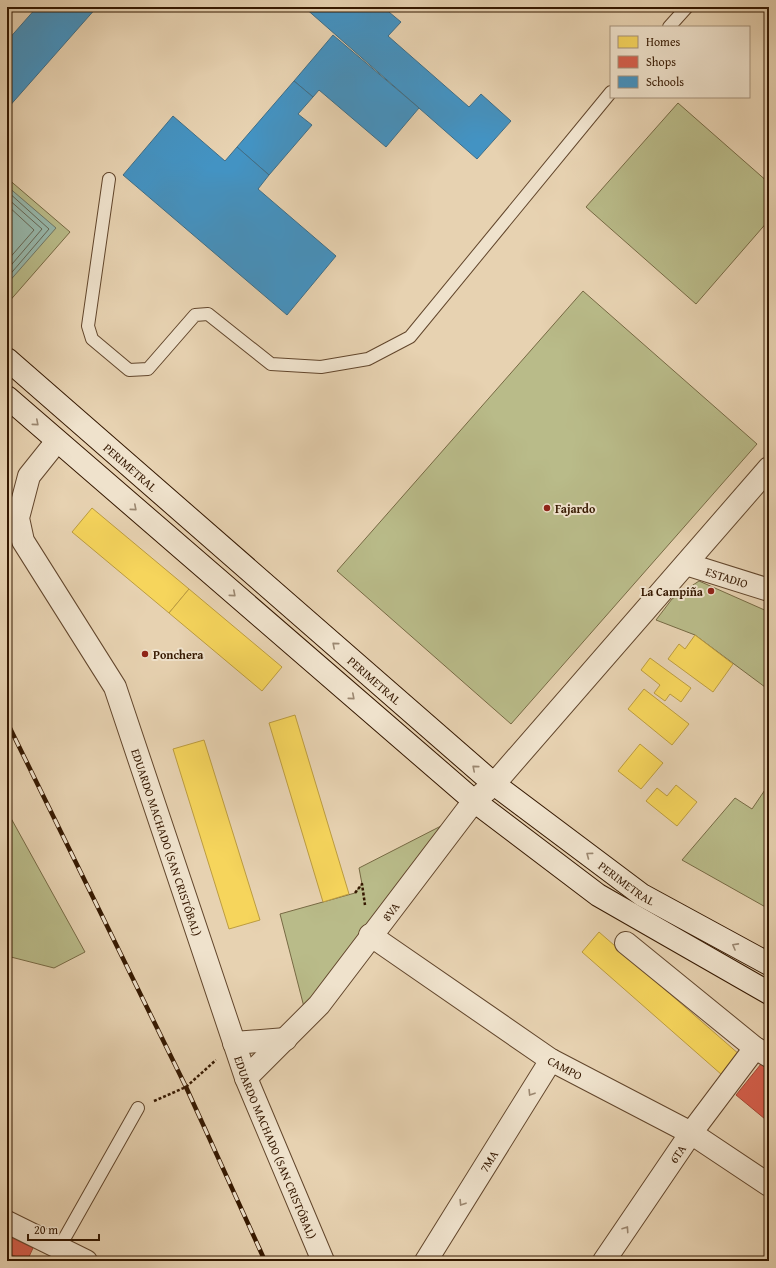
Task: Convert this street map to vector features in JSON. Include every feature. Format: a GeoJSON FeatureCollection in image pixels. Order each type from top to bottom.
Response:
{"type":"FeatureCollection","features":[{"type":"Feature","properties":{"kind":"street","name":"PERIMETRAL"},"geometry":{"type":"LineString","coordinates":[[7,359],[494,784],[642,895],[769,964]]}},
{"type":"Feature","properties":{"kind":"street","name":"PERIMETRAL"},"geometry":{"type":"LineString","coordinates":[[7,397],[474,801],[598,895],[769,993]]}},
{"type":"Feature","properties":{"kind":"street","name":"EDUARDO MACHADO (SAN CRISTÓBAL)"},"geometry":{"type":"LineString","coordinates":[[57,441],[29,476],[18,518],[23,541],[115,686],[246,1078],[323,1261]]}},
{"type":"Feature","properties":{"kind":"street","name":"8VA"},"geometry":{"type":"LineString","coordinates":[[246,1078],[319,1006],[370,935],[474,801],[494,784],[769,468]]}},
{"type":"Feature","properties":{"kind":"street","name":"ESTADIO"},"geometry":{"type":"LineString","coordinates":[[686,564],[769,590]]}},
{"type":"Feature","properties":{"kind":"street","name":"CAMPO"},"geometry":{"type":"LineString","coordinates":[[370,935],[552,1060],[691,1133],[769,1185]]}},
{"type":"Feature","properties":{"kind":"street"},"geometry":{"type":"LineString","coordinates":[[626,943],[762,1052]]}},
{"type":"Feature","properties":{"kind":"street"},"geometry":{"type":"LineString","coordinates":[[234,1043],[286,1039]]}},
{"type":"Feature","properties":{"kind":"street","name":"6TA"},"geometry":{"type":"LineString","coordinates":[[604,1261],[691,1133],[762,1052]]}},
{"type":"Feature","properties":{"kind":"street","name":"7MA"},"geometry":{"type":"LineString","coordinates":[[426,1261],[552,1060]]}},
{"type":"Feature","properties":{"kind":"street"},"geometry":{"type":"LineString","coordinates":[[7,1222],[86,1261]]}},
{"type":"Feature","properties":{"kind":"lane"},"geometry":{"type":"LineString","coordinates":[[670,26],[687,7]]}},
{"type":"Feature","properties":{"kind":"lane"},"geometry":{"type":"LineString","coordinates":[[109,179],[88,326],[92,339],[129,370],[148,369],[195,315],[208,314],[271,364],[321,367],[360,361],[368,359],[410,337],[610,93]]}},
{"type":"Feature","properties":{"kind":"lane"},"geometry":{"type":"LineString","coordinates":[[59,1248],[138,1108]]}},
{"type":"Feature","properties":{"kind":"path"},"geometry":{"type":"LineString","coordinates":[[138,1108],[186,1087],[234,1043]]}},
{"type":"Feature","properties":{"kind":"green space"},"geometry":{"type":"Polygon","coordinates":[[[678,103],[769,183],[769,220],[696,304],[586,207],[678,103]]]}},
{"type":"Feature","properties":{"kind":"green space"},"geometry":{"type":"Polygon","coordinates":[[[7,178],[70,232],[7,304],[7,178]]]}},
{"type":"Feature","properties":{"kind":"green space","name":"Fajardo"},"geometry":{"type":"Polygon","coordinates":[[[583,291],[757,444],[511,724],[337,571],[583,291]]]}},
{"type":"Feature","properties":{"kind":"green space"},"geometry":{"type":"Polygon","coordinates":[[[699,581],[769,612],[769,690],[695,635],[656,620],[672,599],[699,581]]]}},
{"type":"Feature","properties":{"kind":"green space"},"geometry":{"type":"Polygon","coordinates":[[[769,784],[769,909],[682,860],[735,798],[752,809],[769,784]]]}},
{"type":"Feature","properties":{"kind":"green space"},"geometry":{"type":"Polygon","coordinates":[[[7,811],[85,952],[54,968],[7,956],[7,811]]]}},
{"type":"Feature","properties":{"kind":"green space"},"geometry":{"type":"Polygon","coordinates":[[[441,826],[304,1007],[280,914],[355,893],[362,884],[359,868],[441,826]]]}},
{"type":"Feature","properties":{"kind":"water"},"geometry":{"type":"Polygon","coordinates":[[[7,186],[56,228],[7,284],[7,186]]]}},
{"type":"Feature","properties":{"kind":"building: Homes"},"geometry":{"type":"Polygon","coordinates":[[[92,508],[189,589],[169,613],[72,532],[92,508]]]}},
{"type":"Feature","properties":{"kind":"building: Homes"},"geometry":{"type":"Polygon","coordinates":[[[189,589],[282,667],[262,691],[169,613],[189,589]]]}},
{"type":"Feature","properties":{"kind":"building: Homes"},"geometry":{"type":"Polygon","coordinates":[[[695,635],[733,664],[713,692],[668,659],[679,644],[685,649],[695,635]]]}},
{"type":"Feature","properties":{"kind":"building: Homes"},"geometry":{"type":"Polygon","coordinates":[[[650,658],[691,688],[681,702],[670,694],[665,701],[654,693],[660,685],[641,670],[650,658]]]}},
{"type":"Feature","properties":{"kind":"building: Homes"},"geometry":{"type":"Polygon","coordinates":[[[644,689],[689,724],[672,745],[628,709],[644,689]]]}},
{"type":"Feature","properties":{"kind":"building: Homes"},"geometry":{"type":"Polygon","coordinates":[[[295,715],[349,894],[323,902],[269,723],[295,715]]]}},
{"type":"Feature","properties":{"kind":"building: Homes"},"geometry":{"type":"Polygon","coordinates":[[[204,740],[260,920],[229,929],[173,749],[204,740]]]}},
{"type":"Feature","properties":{"kind":"building: Homes"},"geometry":{"type":"Polygon","coordinates":[[[640,744],[663,763],[641,789],[618,771],[640,744]]]}},
{"type":"Feature","properties":{"kind":"building: Homes"},"geometry":{"type":"Polygon","coordinates":[[[676,785],[697,802],[677,826],[646,801],[657,788],[667,796],[676,785]]]}},
{"type":"Feature","properties":{"kind":"building: Homes"},"geometry":{"type":"Polygon","coordinates":[[[599,932],[740,1055],[722,1075],[582,952],[599,932]]]}},
{"type":"Feature","properties":{"kind":"building: Shops"},"geometry":{"type":"Polygon","coordinates":[[[761,1064],[769,1071],[769,1113],[765,1119],[736,1095],[761,1064]]]}},
{"type":"Feature","properties":{"kind":"building: Shops"},"geometry":{"type":"Polygon","coordinates":[[[10,1237],[33,1248],[27,1261],[7,1253],[7,1242],[10,1237]]]}},
{"type":"Feature","properties":{"kind":"building: Schools"},"geometry":{"type":"Polygon","coordinates":[[[37,7],[97,7],[7,109],[7,41],[37,7]]]}},
{"type":"Feature","properties":{"kind":"building: Schools"},"geometry":{"type":"Polygon","coordinates":[[[304,7],[383,7],[401,22],[388,36],[469,107],[481,94],[511,121],[477,159],[304,7]]]}},
{"type":"Feature","properties":{"kind":"building: Schools"},"geometry":{"type":"Polygon","coordinates":[[[333,35],[419,108],[386,147],[319,90],[313,97],[294,81],[333,35]]]}},
{"type":"Feature","properties":{"kind":"building: Schools"},"geometry":{"type":"Polygon","coordinates":[[[294,81],[313,97],[298,114],[312,125],[269,175],[237,147],[294,81]]]}},
{"type":"Feature","properties":{"kind":"building: Schools"},"geometry":{"type":"Polygon","coordinates":[[[173,116],[225,161],[237,147],[269,175],[258,189],[336,256],[287,315],[123,175],[173,116]]]}},
{"type":"Feature","properties":{"kind":"railway"},"geometry":{"type":"LineString","coordinates":[[7,722],[186,1087],[265,1261]]}},
{"type":"Feature","properties":{"kind":"place","name":"Fajardo"},"geometry":{"type":"Point","coordinates":[547,508]}},
{"type":"Feature","properties":{"kind":"place","name":"La Campiña"},"geometry":{"type":"Point","coordinates":[711,591]}},
{"type":"Feature","properties":{"kind":"place","name":"Ponchera"},"geometry":{"type":"Point","coordinates":[145,654]}}]}
